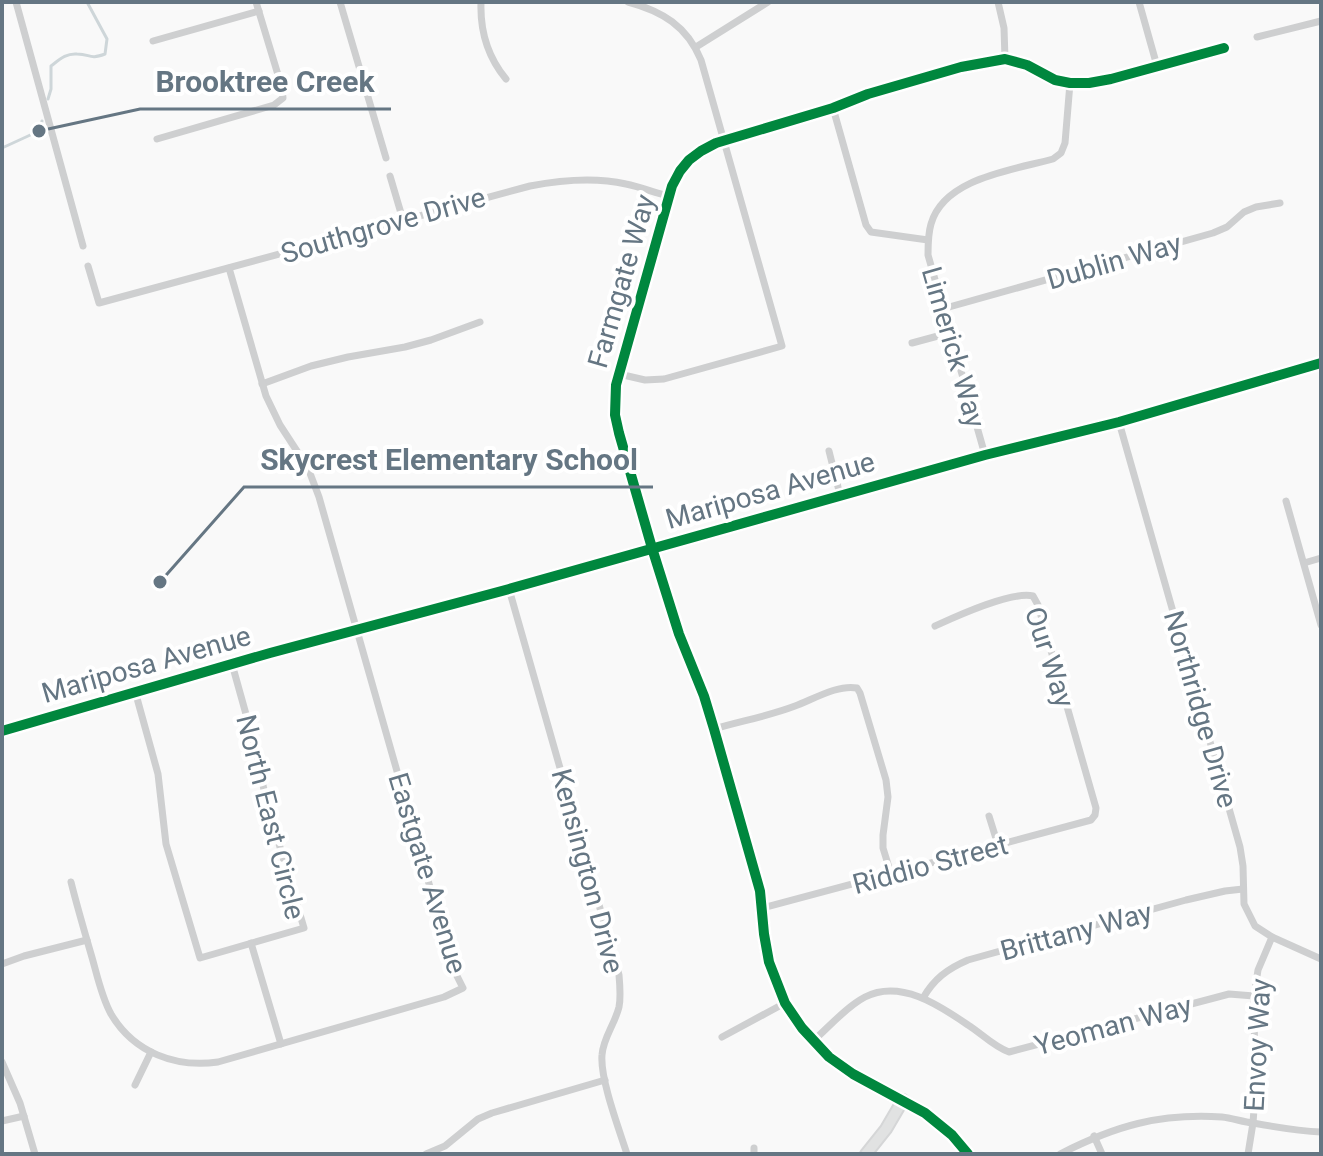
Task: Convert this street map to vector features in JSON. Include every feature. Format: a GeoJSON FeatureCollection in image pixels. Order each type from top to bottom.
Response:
{"type":"FeatureCollection","features":[{"type":"Feature","properties":{"kind":"street"},"geometry":{"type":"LineString","coordinates":[[16,2],[83,246]]}},
{"type":"Feature","properties":{"kind":"street"},"geometry":{"type":"LineString","coordinates":[[157,139],[274,105],[283,98],[256,2]]}},
{"type":"Feature","properties":{"kind":"street"},"geometry":{"type":"LineString","coordinates":[[340,2],[386,158]]}},
{"type":"Feature","properties":{"kind":"street"},"geometry":{"type":"LineString","coordinates":[[481,2],[486,44],[506,79]]}},
{"type":"Feature","properties":{"kind":"street"},"geometry":{"type":"LineString","coordinates":[[619,374],[645,380],[664,379],[782,346],[696,47],[685,31],[666,16],[628,2]]}},
{"type":"Feature","properties":{"kind":"street"},"geometry":{"type":"LineString","coordinates":[[696,47],[768,2]]}},
{"type":"Feature","properties":{"kind":"street"},"geometry":{"type":"LineString","coordinates":[[998,2],[1004,28],[1005,59],[1027,65],[1055,80],[1089,83],[1111,79],[1224,48]]}},
{"type":"Feature","properties":{"kind":"street"},"geometry":{"type":"LineString","coordinates":[[1139,2],[1157,66]]}},
{"type":"Feature","properties":{"kind":"street"},"geometry":{"type":"LineString","coordinates":[[153,41],[259,11]]}},
{"type":"Feature","properties":{"kind":"street"},"geometry":{"type":"LineString","coordinates":[[1257,37],[1321,21]]}},
{"type":"Feature","properties":{"kind":"street","name":"Farmgate Way"},"geometry":{"type":"LineString","coordinates":[[968,1154],[943,1127],[829,1057],[802,1028],[785,1003],[769,962],[757,880],[704,696],[682,643],[652,548],[615,415],[614,396],[669,196],[680,171],[689,160],[723,141],[833,108],[868,94],[961,67],[1005,59]]}},
{"type":"Feature","properties":{"kind":"street","name":"Limerick Way"},"geometry":{"type":"LineString","coordinates":[[985,455],[928,255],[931,222],[954,192],[981,178],[1053,159],[1061,153],[1065,143],[1070,83]]}},
{"type":"Feature","properties":{"kind":"street"},"geometry":{"type":"LineString","coordinates":[[833,108],[866,225],[871,232],[928,240]]}},
{"type":"Feature","properties":{"kind":"street"},"geometry":{"type":"LineString","coordinates":[[390,176],[403,220]]}},
{"type":"Feature","properties":{"kind":"street","name":"Southgrove Drive"},"geometry":{"type":"LineString","coordinates":[[88,266],[99,303],[518,188],[581,180],[617,182],[669,196]]}},
{"type":"Feature","properties":{"kind":"street","name":"Dublin Way"},"geometry":{"type":"LineString","coordinates":[[942,309],[1213,233],[1227,227],[1244,212],[1280,203]]}},
{"type":"Feature","properties":{"kind":"street","name":"Eastgate Avenue"},"geometry":{"type":"LineString","coordinates":[[71,882],[111,1014],[128,1036],[151,1052],[177,1062],[218,1062],[444,997],[463,988],[453,968],[312,477],[275,416],[262,384],[229,268]]}},
{"type":"Feature","properties":{"kind":"street"},"geometry":{"type":"LineString","coordinates":[[262,384],[311,366],[421,343],[480,322]]}},
{"type":"Feature","properties":{"kind":"street"},"geometry":{"type":"LineString","coordinates":[[912,343],[949,333]]}},
{"type":"Feature","properties":{"kind":"street","name":"Mariposa Avenue"},"geometry":{"type":"LineString","coordinates":[[2,731],[135,691],[985,455],[1119,422],[1321,363]]}},
{"type":"Feature","properties":{"kind":"street","name":"Northridge Drive"},"geometry":{"type":"LineString","coordinates":[[1119,422],[1240,847],[1244,904],[1255,926],[1319,958]]}},
{"type":"Feature","properties":{"kind":"street"},"geometry":{"type":"LineString","coordinates":[[829,451],[840,495]]}},
{"type":"Feature","properties":{"kind":"street"},"geometry":{"type":"LineString","coordinates":[[1286,501],[1321,625]]}},
{"type":"Feature","properties":{"kind":"street"},"geometry":{"type":"LineString","coordinates":[[1304,563],[1321,558]]}},
{"type":"Feature","properties":{"kind":"street","name":"Kensington Drive"},"geometry":{"type":"LineString","coordinates":[[509,589],[619,975],[619,1008],[602,1055],[605,1080],[627,1154]]}},
{"type":"Feature","properties":{"kind":"street","name":"Our Way"},"geometry":{"type":"LineString","coordinates":[[935,626],[976,608],[1026,594],[1033,596],[1092,793],[1095,815]]}},
{"type":"Feature","properties":{"kind":"street","name":"North East Circle"},"geometry":{"type":"LineString","coordinates":[[135,691],[158,774],[166,844],[200,958],[304,928],[266,800],[256,750],[232,664]]}},
{"type":"Feature","properties":{"kind":"street"},"geometry":{"type":"LineString","coordinates":[[714,729],[850,687],[857,688],[886,780],[888,797],[883,848],[891,874]]}},
{"type":"Feature","properties":{"kind":"street","name":"Riddio Street"},"geometry":{"type":"LineString","coordinates":[[762,908],[1091,820],[1095,815]]}},
{"type":"Feature","properties":{"kind":"street"},"geometry":{"type":"LineString","coordinates":[[989,816],[998,845]]}},
{"type":"Feature","properties":{"kind":"street","name":"Brittany Way"},"geometry":{"type":"LineString","coordinates":[[923,998],[932,982],[955,965],[968,960],[1186,900],[1243,889]]}},
{"type":"Feature","properties":{"kind":"street","name":"Envoy Way"},"geometry":{"type":"LineString","coordinates":[[1248,1154],[1256,1074],[1254,996],[1258,970],[1272,937]]}},
{"type":"Feature","properties":{"kind":"street"},"geometry":{"type":"LineString","coordinates":[[2,964],[87,940]]}},
{"type":"Feature","properties":{"kind":"street"},"geometry":{"type":"LineString","coordinates":[[251,943],[281,1044]]}},
{"type":"Feature","properties":{"kind":"street"},"geometry":{"type":"LineString","coordinates":[[1319,958],[1321,947]]}},
{"type":"Feature","properties":{"kind":"street","name":"Yeoman Way"},"geometry":{"type":"LineString","coordinates":[[813,1041],[863,998],[876,993],[896,991],[923,998],[1009,1052],[1229,994],[1254,996]]}},
{"type":"Feature","properties":{"kind":"street"},"geometry":{"type":"LineString","coordinates":[[722,1037],[785,1003]]}},
{"type":"Feature","properties":{"kind":"street"},"geometry":{"type":"LineString","coordinates":[[135,1085],[151,1052]]}},
{"type":"Feature","properties":{"kind":"street"},"geometry":{"type":"LineString","coordinates":[[2,1062],[24,1116],[35,1154]]}},
{"type":"Feature","properties":{"kind":"street"},"geometry":{"type":"LineString","coordinates":[[426,1154],[445,1146],[478,1119],[492,1113],[605,1080]]}},
{"type":"Feature","properties":{"kind":"street"},"geometry":{"type":"LineString","coordinates":[[866,1154],[903,1100]]}},
{"type":"Feature","properties":{"kind":"street"},"geometry":{"type":"LineString","coordinates":[[2,1121],[24,1116]]}},
{"type":"Feature","properties":{"kind":"street"},"geometry":{"type":"LineString","coordinates":[[1060,1154],[1094,1136],[1123,1126],[1173,1117],[1223,1117],[1321,1132]]}},
{"type":"Feature","properties":{"kind":"street"},"geometry":{"type":"LineString","coordinates":[[1094,1136],[1102,1154]]}},
{"type":"Feature","properties":{"kind":"waterway"},"geometry":{"type":"LineString","coordinates":[[48,99],[51,66],[69,55],[93,57],[105,54],[107,39],[87,2]]}},
{"type":"Feature","properties":{"kind":"waterway"},"geometry":{"type":"LineString","coordinates":[[2,148],[39,131],[42,121]]}},
{"type":"Feature","properties":{"kind":"cycle path"},"geometry":{"type":"LineString","coordinates":[[968,1154],[952,1135],[925,1113],[853,1074],[829,1057],[802,1028],[785,1003],[769,962],[760,891],[714,729],[679,634],[619,433],[615,415],[616,385],[672,186],[689,160],[701,151],[716,143],[961,67],[1005,59],[1027,65],[1055,80],[1089,83],[1224,48]]}},
{"type":"Feature","properties":{"kind":"cycle path"},"geometry":{"type":"LineString","coordinates":[[2,731],[270,653],[985,455],[1119,422],[1321,363]]}},
{"type":"Feature","properties":{"kind":"place","name":"Brooktree Creek"},"geometry":{"type":"Point","coordinates":[39,131]}},
{"type":"Feature","properties":{"kind":"place","name":"Skycrest Elementary School"},"geometry":{"type":"Point","coordinates":[160,582]}}]}
